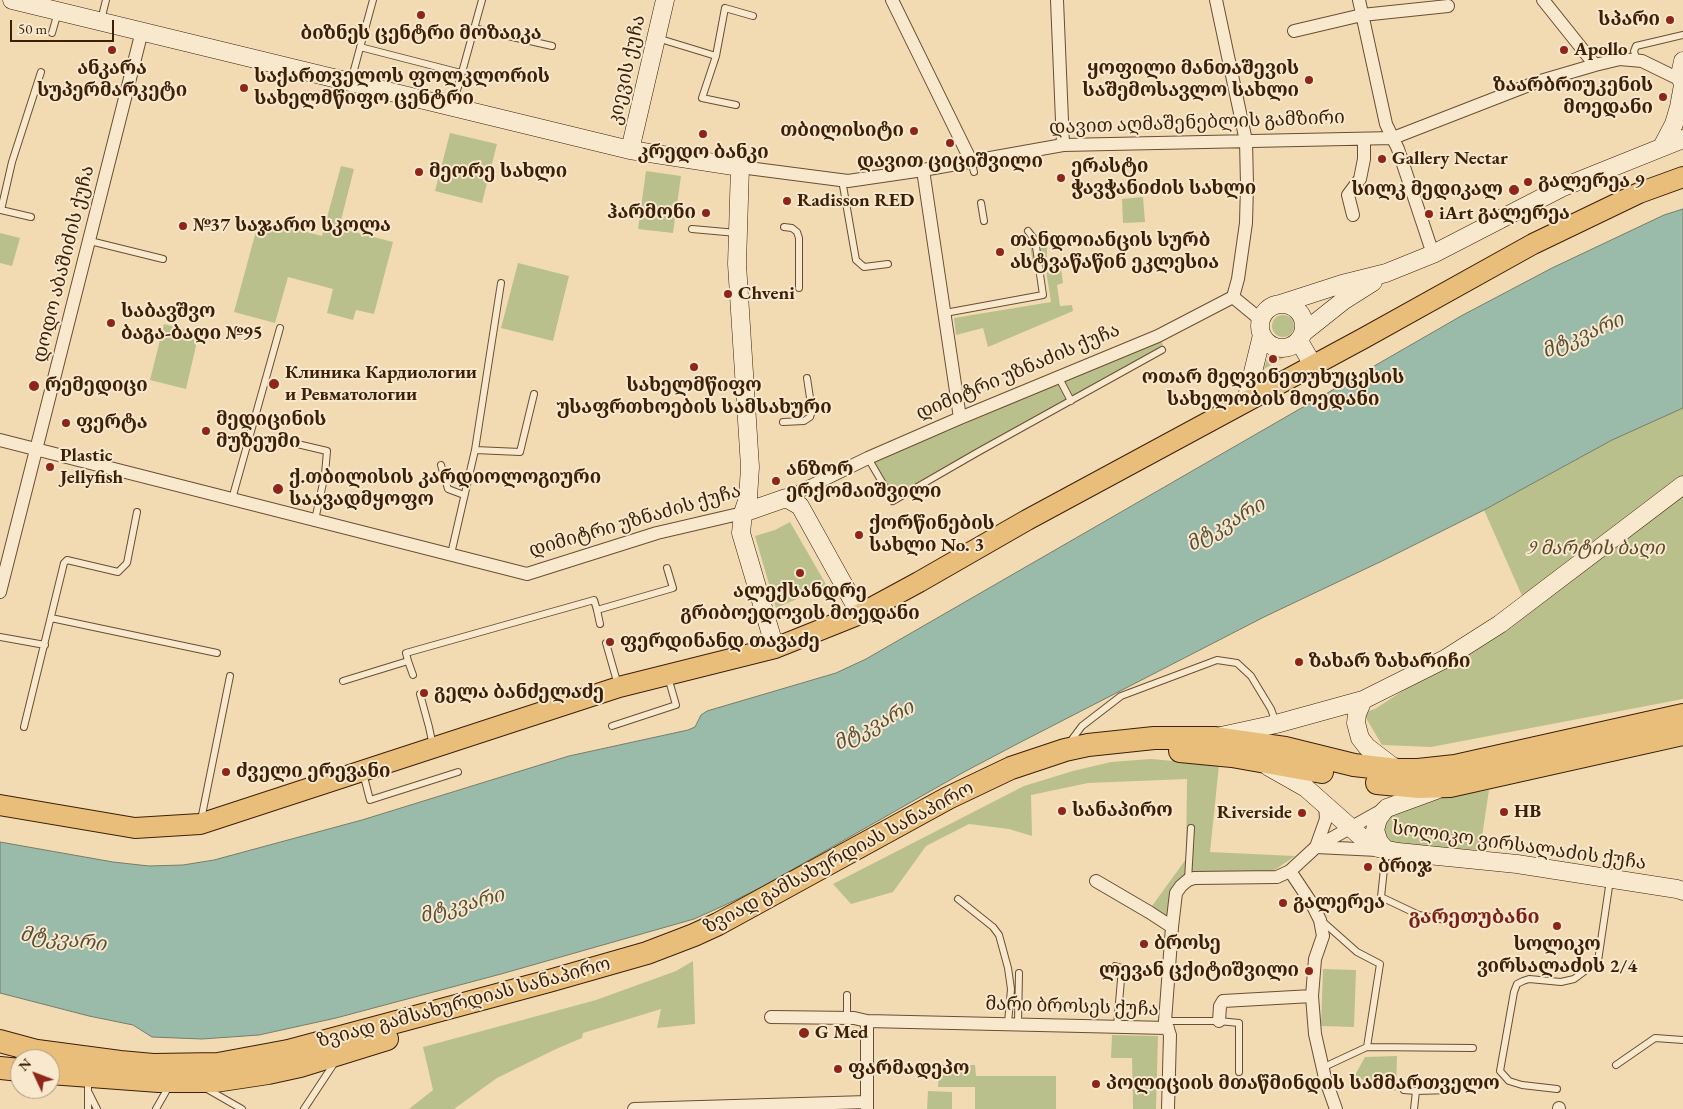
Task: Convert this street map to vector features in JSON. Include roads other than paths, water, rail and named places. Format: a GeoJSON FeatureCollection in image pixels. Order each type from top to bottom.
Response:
{"type":"FeatureCollection","features":[{"type":"Feature","properties":{"kind":"highway","name":"ზვიად გამსახურდიას სანაპირო"},"geometry":{"type":"LineString","coordinates":[[60,1054],[153,1065],[209,1064],[257,1058],[503,994],[629,958],[673,944],[718,924],[948,798],[985,780],[1026,762],[1088,745],[1154,738],[1214,738],[1285,748],[1354,765],[1398,770],[1418,770],[1454,766],[1683,715]]}},
{"type":"Feature","properties":{"kind":"highway","name":"ზვიად გამსახურდიას სანაპირო"},"geometry":{"type":"LineString","coordinates":[[60,1076],[88,1084],[195,1082],[240,1078],[339,1055],[396,1036],[610,979],[702,947],[731,933],[983,796],[1011,783],[1057,767],[1087,760],[1154,752],[1198,752],[1308,768],[1346,778],[1372,782],[1419,787],[1450,786],[1683,734]]}},
{"type":"Feature","properties":{"kind":"highway","name":"ზვიად გამსახურდიას სანაპირო"},"geometry":{"type":"LineString","coordinates":[[0,1041],[30,1049]]}},
{"type":"Feature","properties":{"kind":"main road"},"geometry":{"type":"LineString","coordinates":[[0,804],[135,828],[200,824],[619,688],[775,648],[860,614],[1533,244],[1639,193],[1683,176]]}},
{"type":"Feature","properties":{"kind":"street","name":"დავით აღმაშენებლის გამზირი"},"geometry":{"type":"LineString","coordinates":[[14,0],[630,150],[848,181],[923,170],[973,167],[1063,145],[1392,138],[1537,82],[1620,59],[1642,61],[1682,83]]}},
{"type":"Feature","properties":{"kind":"street","name":"კიევის ქუჩა"},"geometry":{"type":"LineString","coordinates":[[630,150],[665,0]]}},
{"type":"Feature","properties":{"kind":"street"},"geometry":{"type":"LineString","coordinates":[[892,0],[973,167]]}},
{"type":"Feature","properties":{"kind":"street"},"geometry":{"type":"LineString","coordinates":[[1057,0],[1063,145]]}},
{"type":"Feature","properties":{"kind":"street"},"geometry":{"type":"LineString","coordinates":[[1216,0],[1246,141],[1246,217],[1239,270],[1233,297],[1262,328],[1265,341],[1276,348],[1288,348],[1343,301],[1386,274],[1433,254],[1560,188],[1683,139]]}},
{"type":"Feature","properties":{"kind":"street"},"geometry":{"type":"LineString","coordinates":[[1359,0],[1386,124],[1398,149],[1433,254]]}},
{"type":"Feature","properties":{"kind":"street"},"geometry":{"type":"LineString","coordinates":[[1543,0],[1595,65]]}},
{"type":"Feature","properties":{"kind":"street"},"geometry":{"type":"LineString","coordinates":[[1294,31],[1362,15],[1448,6]]}},
{"type":"Feature","properties":{"kind":"street","name":"დოდო აბაშიძის ქუჩა"},"geometry":{"type":"LineString","coordinates":[[0,592],[3,570],[37,449],[142,31]]}},
{"type":"Feature","properties":{"kind":"street"},"geometry":{"type":"LineString","coordinates":[[1662,147],[1674,124],[1679,107],[1682,83],[1680,69],[1683,61]]}},
{"type":"Feature","properties":{"kind":"street"},"geometry":{"type":"LineString","coordinates":[[1353,215],[1348,195],[1360,180],[1364,159],[1364,138]]}},
{"type":"Feature","properties":{"kind":"street"},"geometry":{"type":"LineString","coordinates":[[740,167],[740,225],[737,264],[750,424],[749,489],[741,525],[742,544],[775,648]]}},
{"type":"Feature","properties":{"kind":"street"},"geometry":{"type":"LineString","coordinates":[[923,170],[960,418]]}},
{"type":"Feature","properties":{"kind":"street"},"geometry":{"type":"LineString","coordinates":[[1246,401],[1262,328],[1268,310],[1280,304],[1342,284],[1386,274]]}},
{"type":"Feature","properties":{"kind":"street","name":"დიმიტრი უზნაძის ქუჩა"},"geometry":{"type":"LineString","coordinates":[[0,440],[527,574],[657,533],[743,513],[781,500],[868,458],[1158,336],[1233,297]]}},
{"type":"Feature","properties":{"kind":"street"},"geometry":{"type":"LineString","coordinates":[[1280,304],[1294,307],[1299,312],[1304,324],[1301,336],[1313,365]]}},
{"type":"Feature","properties":{"kind":"street"},"geometry":{"type":"LineString","coordinates":[[1214,738],[1276,724],[1363,700],[1445,659],[1480,638],[1543,592],[1683,485]]}},
{"type":"Feature","properties":{"kind":"street"},"geometry":{"type":"LineString","coordinates":[[749,489],[755,494],[800,506],[860,614]]}},
{"type":"Feature","properties":{"kind":"street"},"geometry":{"type":"LineString","coordinates":[[1363,700],[1357,714],[1356,723],[1360,738],[1377,755],[1398,770]]}},
{"type":"Feature","properties":{"kind":"street","name":"სოლიკო ვირსალაძის ქუჩა"},"geometry":{"type":"LineString","coordinates":[[1257,760],[1306,788],[1373,847],[1517,864],[1681,889]]}},
{"type":"Feature","properties":{"kind":"street"},"geometry":{"type":"LineString","coordinates":[[1188,880],[1194,878],[1277,877],[1290,871],[1316,846],[1350,827],[1387,808],[1450,786]]}},
{"type":"Feature","properties":{"kind":"street"},"geometry":{"type":"LineString","coordinates":[[1316,846],[1326,819],[1326,804]]}},
{"type":"Feature","properties":{"kind":"street"},"geometry":{"type":"LineString","coordinates":[[1386,850],[1379,842],[1375,830],[1378,819],[1387,808]]}},
{"type":"Feature","properties":{"kind":"street"},"geometry":{"type":"LineString","coordinates":[[1316,846],[1386,850]]}},
{"type":"Feature","properties":{"kind":"street"},"geometry":{"type":"LineString","coordinates":[[1290,871],[1312,904],[1320,920],[1323,936],[1315,959],[1312,996],[1315,1034],[1322,1068],[1336,1109]]}},
{"type":"Feature","properties":{"kind":"street","name":"მარი ბროსეს ქუჩა"},"geometry":{"type":"LineString","coordinates":[[771,1017],[847,1018],[866,1021],[1117,1026],[1138,1031],[1166,1024],[1176,893],[1188,880]]}},
{"type":"Feature","properties":{"kind":"street"},"geometry":{"type":"LineString","coordinates":[[1096,881],[1172,927]]}},
{"type":"Feature","properties":{"kind":"street"},"geometry":{"type":"LineString","coordinates":[[1219,1021],[1220,1006],[1223,1001],[1312,996]]}},
{"type":"Feature","properties":{"kind":"street"},"geometry":{"type":"LineString","coordinates":[[634,1109],[867,1105],[866,1021]]}},
{"type":"Feature","properties":{"kind":"street"},"geometry":{"type":"LineString","coordinates":[[1166,1024],[1170,1036],[1168,1109]]}},
{"type":"Feature","properties":{"kind":"lane"},"geometry":{"type":"LineString","coordinates":[[100,22],[106,0]]}},
{"type":"Feature","properties":{"kind":"lane"},"geometry":{"type":"LineString","coordinates":[[351,82],[373,0]]}},
{"type":"Feature","properties":{"kind":"lane"},"geometry":{"type":"LineString","coordinates":[[452,107],[482,0]]}},
{"type":"Feature","properties":{"kind":"lane"},"geometry":{"type":"LineString","coordinates":[[736,105],[702,98],[716,56],[725,8],[753,16]]}},
{"type":"Feature","properties":{"kind":"lane"},"geometry":{"type":"LineString","coordinates":[[52,33],[58,11]]}},
{"type":"Feature","properties":{"kind":"lane"},"geometry":{"type":"LineString","coordinates":[[473,28],[552,46]]}},
{"type":"Feature","properties":{"kind":"lane"},"geometry":{"type":"LineString","coordinates":[[1642,61],[1636,58],[1634,51],[1636,46],[1683,34]]}},
{"type":"Feature","properties":{"kind":"lane"},"geometry":{"type":"LineString","coordinates":[[656,38],[716,56]]}},
{"type":"Feature","properties":{"kind":"lane"},"geometry":{"type":"LineString","coordinates":[[360,47],[461,73]]}},
{"type":"Feature","properties":{"kind":"lane"},"geometry":{"type":"LineString","coordinates":[[31,217],[1,210],[12,162],[41,72]]}},
{"type":"Feature","properties":{"kind":"lane"},"geometry":{"type":"LineString","coordinates":[[842,180],[856,260],[864,267],[888,264]]}},
{"type":"Feature","properties":{"kind":"lane"},"geometry":{"type":"LineString","coordinates":[[981,203],[984,221]]}},
{"type":"Feature","properties":{"kind":"lane"},"geometry":{"type":"LineString","coordinates":[[692,229],[740,225]]}},
{"type":"Feature","properties":{"kind":"lane"},"geometry":{"type":"LineString","coordinates":[[784,227],[792,228],[797,232],[799,238],[799,288]]}},
{"type":"Feature","properties":{"kind":"lane"},"geometry":{"type":"LineString","coordinates":[[945,313],[1043,295],[1035,240],[1028,231]]}},
{"type":"Feature","properties":{"kind":"lane"},"geometry":{"type":"LineString","coordinates":[[90,241],[163,259]]}},
{"type":"Feature","properties":{"kind":"lane"},"geometry":{"type":"LineString","coordinates":[[451,554],[475,450],[501,283]]}},
{"type":"Feature","properties":{"kind":"lane"},"geometry":{"type":"LineString","coordinates":[[232,499],[280,328]]}},
{"type":"Feature","properties":{"kind":"lane"},"geometry":{"type":"LineString","coordinates":[[868,458],[893,502],[1162,350]]}},
{"type":"Feature","properties":{"kind":"lane"},"geometry":{"type":"LineString","coordinates":[[783,422],[804,421],[810,418],[812,411],[807,378]]}},
{"type":"Feature","properties":{"kind":"lane"},"geometry":{"type":"LineString","coordinates":[[1059,378],[1070,401]]}},
{"type":"Feature","properties":{"kind":"lane"},"geometry":{"type":"LineString","coordinates":[[475,450],[520,452],[534,394]]}},
{"type":"Feature","properties":{"kind":"lane"},"geometry":{"type":"LineString","coordinates":[[293,443],[328,451],[315,520]]}},
{"type":"Feature","properties":{"kind":"lane"},"geometry":{"type":"LineString","coordinates":[[441,465],[448,489],[464,495]]}},
{"type":"Feature","properties":{"kind":"lane"},"geometry":{"type":"LineString","coordinates":[[24,727],[64,563],[67,560],[118,572],[127,563],[138,512]]}},
{"type":"Feature","properties":{"kind":"lane"},"geometry":{"type":"LineString","coordinates":[[597,610],[672,588],[667,568]]}},
{"type":"Feature","properties":{"kind":"lane"},"geometry":{"type":"LineString","coordinates":[[413,676],[406,654],[594,600],[600,624]]}},
{"type":"Feature","properties":{"kind":"lane"},"geometry":{"type":"LineString","coordinates":[[52,618],[217,653]]}},
{"type":"Feature","properties":{"kind":"lane"},"geometry":{"type":"LineString","coordinates":[[0,637],[45,645]]}},
{"type":"Feature","properties":{"kind":"lane"},"geometry":{"type":"LineString","coordinates":[[606,643],[619,688]]}},
{"type":"Feature","properties":{"kind":"lane"},"geometry":{"type":"LineString","coordinates":[[1065,750],[1082,726],[1121,696],[1217,660],[1236,663],[1251,676],[1271,709],[1276,724]]}},
{"type":"Feature","properties":{"kind":"lane"},"geometry":{"type":"LineString","coordinates":[[343,682],[408,661]]}},
{"type":"Feature","properties":{"kind":"lane"},"geometry":{"type":"LineString","coordinates":[[612,726],[676,706],[668,675]]}},
{"type":"Feature","properties":{"kind":"lane"},"geometry":{"type":"LineString","coordinates":[[200,824],[230,676]]}},
{"type":"Feature","properties":{"kind":"lane"},"geometry":{"type":"LineString","coordinates":[[420,694],[433,748]]}},
{"type":"Feature","properties":{"kind":"lane"},"geometry":{"type":"LineString","coordinates":[[363,772],[370,800],[458,772]]}},
{"type":"Feature","properties":{"kind":"lane"},"geometry":{"type":"LineString","coordinates":[[1188,880],[1191,828]]}},
{"type":"Feature","properties":{"kind":"lane"},"geometry":{"type":"LineString","coordinates":[[1386,850],[1382,897],[1418,915],[1456,922]]}},
{"type":"Feature","properties":{"kind":"lane"},"geometry":{"type":"LineString","coordinates":[[1557,1089],[1522,1085],[1509,1081],[1500,1071],[1514,992],[1517,984],[1522,980],[1561,982],[1574,978],[1598,961],[1610,879]]}},
{"type":"Feature","properties":{"kind":"lane"},"geometry":{"type":"LineString","coordinates":[[958,899],[993,927],[1001,940],[1008,968],[1013,1024]]}},
{"type":"Feature","properties":{"kind":"lane"},"geometry":{"type":"LineString","coordinates":[[1320,920],[1358,952],[1380,964],[1367,1046]]}},
{"type":"Feature","properties":{"kind":"lane"},"geometry":{"type":"LineString","coordinates":[[1115,966],[1122,968],[1117,1026]]}},
{"type":"Feature","properties":{"kind":"lane"},"geometry":{"type":"LineString","coordinates":[[1013,1024],[1019,973]]}},
{"type":"Feature","properties":{"kind":"lane"},"geometry":{"type":"LineString","coordinates":[[847,995],[847,1018]]}},
{"type":"Feature","properties":{"kind":"lane"},"geometry":{"type":"LineString","coordinates":[[1166,1024],[1219,1021],[1238,1023],[1239,1072]]}},
{"type":"Feature","properties":{"kind":"lane"},"geometry":{"type":"LineString","coordinates":[[1616,1065],[1655,1038],[1683,1040]]}},
{"type":"Feature","properties":{"kind":"lane"},"geometry":{"type":"LineString","coordinates":[[1322,1068],[1367,1046],[1473,1048]]}},
{"type":"Feature","properties":{"kind":"lane"},"geometry":{"type":"LineString","coordinates":[[304,1109],[339,1055]]}},
{"type":"Feature","properties":{"kind":"lane"},"geometry":{"type":"LineString","coordinates":[[156,1109],[172,1082]]}},
{"type":"Feature","properties":{"kind":"lane"},"geometry":{"type":"LineString","coordinates":[[195,1082],[242,1109]]}},
{"type":"Feature","properties":{"kind":"lane"},"geometry":{"type":"LineString","coordinates":[[88,1084],[88,1109]]}},
{"type":"Feature","properties":{"kind":"lane"},"geometry":{"type":"LineString","coordinates":[[88,1084],[97,1109]]}},
{"type":"Feature","properties":{"kind":"lane"},"geometry":{"type":"LineString","coordinates":[[1404,1090],[1452,1090]]}},
{"type":"Feature","properties":{"kind":"lane"},"geometry":{"type":"LineString","coordinates":[[1414,1109],[1416,1091]]}},
{"type":"Feature","properties":{"kind":"water","name":"მტკვარი"},"geometry":{"type":"Polygon","coordinates":[[[1683,209],[1683,408],[1612,440],[1484,510],[1264,617],[1017,744],[760,888],[725,905],[694,919],[501,974],[336,1018],[259,1035],[202,1039],[152,1037],[133,1025],[89,1016],[0,993],[0,842],[113,862],[149,866],[183,865],[214,860],[362,820],[569,756],[688,730],[695,727],[701,715],[707,711],[836,673],[866,659],[1461,316],[1552,268],[1664,215],[1683,209]]]}},
{"type":"Feature","properties":{"kind":"place","name":"ბიზნეს ცენტრი მოზაიკა"},"geometry":{"type":"Point","coordinates":[421,15]}},
{"type":"Feature","properties":{"kind":"place","name":"სპარი"},"geometry":{"type":"Point","coordinates":[1670,20]}},
{"type":"Feature","properties":{"kind":"place","name":"ანკარა სუპერმარკეტი"},"geometry":{"type":"Point","coordinates":[112,50]}},
{"type":"Feature","properties":{"kind":"place","name":"Apollo"},"geometry":{"type":"Point","coordinates":[1564,50]}},
{"type":"Feature","properties":{"kind":"place","name":"ყოფილი მანთაშევის საშემოსავლო სახლი"},"geometry":{"type":"Point","coordinates":[1309,80]}},
{"type":"Feature","properties":{"kind":"place","name":"საქართველოს ფოლკლორის სახელმწიფო ცენტრი"},"geometry":{"type":"Point","coordinates":[244,88]}},
{"type":"Feature","properties":{"kind":"place","name":"ზაარბრიუკენის მოედანი"},"geometry":{"type":"Point","coordinates":[1663,97]}},
{"type":"Feature","properties":{"kind":"place","name":"თბილისიტი"},"geometry":{"type":"Point","coordinates":[914,131]}},
{"type":"Feature","properties":{"kind":"place","name":"კრედო ბანკი"},"geometry":{"type":"Point","coordinates":[703,134]}},
{"type":"Feature","properties":{"kind":"place","name":"დავით ციციშვილი"},"geometry":{"type":"Point","coordinates":[950,143]}},
{"type":"Feature","properties":{"kind":"place","name":"Gallery Nectar"},"geometry":{"type":"Point","coordinates":[1382,159]}},
{"type":"Feature","properties":{"kind":"place","name":"მეორე სახლი"},"geometry":{"type":"Point","coordinates":[419,172]}},
{"type":"Feature","properties":{"kind":"place","name":"ერასტი ჭავჭანიძის სახლი"},"geometry":{"type":"Point","coordinates":[1061,178]}},
{"type":"Feature","properties":{"kind":"place","name":"გალერეა 9"},"geometry":{"type":"Point","coordinates":[1528,182]}},
{"type":"Feature","properties":{"kind":"place","name":"სილკ მედიკალ"},"geometry":{"type":"Point","coordinates":[1514,190]}},
{"type":"Feature","properties":{"kind":"place","name":"Radisson RED"},"geometry":{"type":"Point","coordinates":[787,201]}},
{"type":"Feature","properties":{"kind":"place","name":"ჰარმონი"},"geometry":{"type":"Point","coordinates":[706,213]}},
{"type":"Feature","properties":{"kind":"place","name":"iArt გალერეა"},"geometry":{"type":"Point","coordinates":[1429,214]}},
{"type":"Feature","properties":{"kind":"place","name":"№37 საჯარო სკოლა"},"geometry":{"type":"Point","coordinates":[183,226]}},
{"type":"Feature","properties":{"kind":"place","name":"თანდოიანცის სურბ ასტვაწაწინ ეკლესია"},"geometry":{"type":"Point","coordinates":[1000,252]}},
{"type":"Feature","properties":{"kind":"place","name":"Chveni"},"geometry":{"type":"Point","coordinates":[728,294]}},
{"type":"Feature","properties":{"kind":"place","name":"საბავშვო ბაგა-ბაღი №95"},"geometry":{"type":"Point","coordinates":[111,323]}},
{"type":"Feature","properties":{"kind":"place","name":"ოთარ მეღვინეთუხუცესის სახელობის მოედანი"},"geometry":{"type":"Point","coordinates":[1273,359]}},
{"type":"Feature","properties":{"kind":"place","name":"სახელმწიფო უსაფრთხოების სამსახური"},"geometry":{"type":"Point","coordinates":[694,367]}},
{"type":"Feature","properties":{"kind":"place","name":"Клиника Кардиологии и Ревматологии"},"geometry":{"type":"Point","coordinates":[274,384]}},
{"type":"Feature","properties":{"kind":"place","name":"რემედიცი"},"geometry":{"type":"Point","coordinates":[34,386]}},
{"type":"Feature","properties":{"kind":"place","name":"ფერტა"},"geometry":{"type":"Point","coordinates":[66,423]}},
{"type":"Feature","properties":{"kind":"place","name":"მედიცინის მუზეუმი"},"geometry":{"type":"Point","coordinates":[206,431]}},
{"type":"Feature","properties":{"kind":"place","name":"Plastic Jellyfish"},"geometry":{"type":"Point","coordinates":[50,467]}},
{"type":"Feature","properties":{"kind":"place","name":"ანზორ ერქომაიშვილი"},"geometry":{"type":"Point","coordinates":[776,481]}},
{"type":"Feature","properties":{"kind":"place","name":"ქ.თბილისის კარდიოლოგიური საავადმყოფო"},"geometry":{"type":"Point","coordinates":[278,489]}},
{"type":"Feature","properties":{"kind":"place","name":"ქორწინების სახლი No. 3"},"geometry":{"type":"Point","coordinates":[859,535]}},
{"type":"Feature","properties":{"kind":"place","name":"ალექსანდრე გრიბოედოვის მოედანი"},"geometry":{"type":"Point","coordinates":[800,573]}},
{"type":"Feature","properties":{"kind":"place","name":"ფერდინანდ თავაძე"},"geometry":{"type":"Point","coordinates":[610,642]}},
{"type":"Feature","properties":{"kind":"place","name":"ზახარ ზახარიჩი"},"geometry":{"type":"Point","coordinates":[1299,662]}},
{"type":"Feature","properties":{"kind":"place","name":"გელა ბანძელაძე"},"geometry":{"type":"Point","coordinates":[424,693]}},
{"type":"Feature","properties":{"kind":"place","name":"ძველი ერევანი"},"geometry":{"type":"Point","coordinates":[226,772]}},
{"type":"Feature","properties":{"kind":"place","name":"სანაპირო"},"geometry":{"type":"Point","coordinates":[1062,811]}},
{"type":"Feature","properties":{"kind":"place","name":"HB"},"geometry":{"type":"Point","coordinates":[1504,812]}},
{"type":"Feature","properties":{"kind":"place","name":"Riverside"},"geometry":{"type":"Point","coordinates":[1302,813]}},
{"type":"Feature","properties":{"kind":"place","name":"ბრიჯ"},"geometry":{"type":"Point","coordinates":[1368,867]}},
{"type":"Feature","properties":{"kind":"place","name":"გალერეა"},"geometry":{"type":"Point","coordinates":[1283,903]}},
{"type":"Feature","properties":{"kind":"place","name":"სოლიკო ვირსალაძის 2/4"},"geometry":{"type":"Point","coordinates":[1557,926]}},
{"type":"Feature","properties":{"kind":"place","name":"ბროსე"},"geometry":{"type":"Point","coordinates":[1144,944]}},
{"type":"Feature","properties":{"kind":"place","name":"ლევან ცქიტიშვილი"},"geometry":{"type":"Point","coordinates":[1309,971]}},
{"type":"Feature","properties":{"kind":"place","name":"G Med"},"geometry":{"type":"Point","coordinates":[804,1033]}},
{"type":"Feature","properties":{"kind":"place","name":"ფარმადეპო"},"geometry":{"type":"Point","coordinates":[838,1069]}},
{"type":"Feature","properties":{"kind":"place","name":"პოლიციის მთაწმინდის სამმართველო"},"geometry":{"type":"Point","coordinates":[1096,1084]}},
{"type":"Feature","properties":{"kind":"district","name":"გარეთუბანი"},"geometry":{"type":"Point","coordinates":[1474,918]}},
{"type":"Feature","properties":{"kind":"park label","name":"9 მარტის ბაღი"},"geometry":{"type":"Point","coordinates":[1596,549]}}]}
